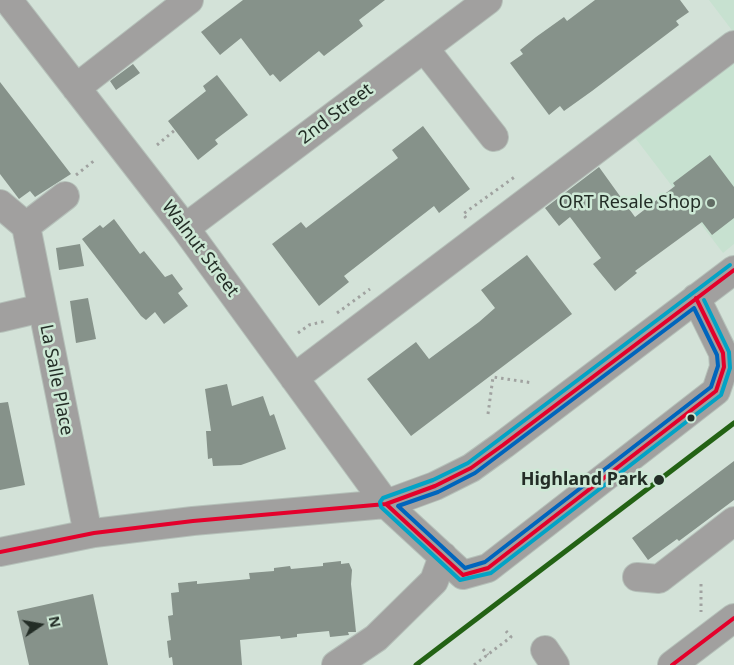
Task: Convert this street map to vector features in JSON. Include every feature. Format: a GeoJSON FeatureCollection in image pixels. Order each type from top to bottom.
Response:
{"type":"FeatureCollection","features":[{"type":"Feature","properties":{"kind":"street","name":"Walnut Street"},"geometry":{"type":"LineString","coordinates":[[8,0],[185,228],[386,504],[463,575],[488,568],[716,391],[724,367],[723,353],[696,298]]}},
{"type":"Feature","properties":{"kind":"street"},"geometry":{"type":"LineString","coordinates":[[76,88],[189,0]]}},
{"type":"Feature","properties":{"kind":"street","name":"2nd Street"},"geometry":{"type":"LineString","coordinates":[[185,228],[488,0]]}},
{"type":"Feature","properties":{"kind":"street"},"geometry":{"type":"LineString","coordinates":[[294,378],[734,45]]}},
{"type":"Feature","properties":{"kind":"street"},"geometry":{"type":"LineString","coordinates":[[424,48],[494,137]]}},
{"type":"Feature","properties":{"kind":"street"},"geometry":{"type":"LineString","coordinates":[[0,204],[26,226],[65,196]]}},
{"type":"Feature","properties":{"kind":"street","name":"La Salle Place"},"geometry":{"type":"LineString","coordinates":[[26,226],[88,534]]}},
{"type":"Feature","properties":{"kind":"street"},"geometry":{"type":"LineString","coordinates":[[0,552],[88,534],[193,521],[386,504],[435,486],[471,468],[734,270]]}},
{"type":"Feature","properties":{"kind":"street"},"geometry":{"type":"LineString","coordinates":[[0,318],[42,308]]}},
{"type":"Feature","properties":{"kind":"street"},"geometry":{"type":"LineString","coordinates":[[637,577],[659,578],[734,521]]}},
{"type":"Feature","properties":{"kind":"street"},"geometry":{"type":"LineString","coordinates":[[336,665],[376,638],[434,581],[443,556]]}},
{"type":"Feature","properties":{"kind":"street"},"geometry":{"type":"LineString","coordinates":[[672,665],[705,654],[734,618]]}},
{"type":"Feature","properties":{"kind":"path"},"geometry":{"type":"LineString","coordinates":[[157,145],[175,130]]}},
{"type":"Feature","properties":{"kind":"path"},"geometry":{"type":"LineString","coordinates":[[488,414],[493,377],[533,383]]}},
{"type":"Feature","properties":{"kind":"path"},"geometry":{"type":"LineString","coordinates":[[701,584],[702,612]]}},
{"type":"Feature","properties":{"kind":"path"},"geometry":{"type":"LineString","coordinates":[[474,665],[511,637],[506,631]]}},
{"type":"Feature","properties":{"kind":"path"},"geometry":{"type":"LineString","coordinates":[[483,650],[488,655]]}},
{"type":"Feature","properties":{"kind":"shaded area"},"geometry":{"type":"Polygon","coordinates":[[[709,0],[734,0],[734,33],[709,0]]]}},
{"type":"Feature","properties":{"kind":"shaded area"},"geometry":{"type":"Polygon","coordinates":[[[734,56],[734,244],[723,253],[633,135],[734,56]]]}},
{"type":"Feature","properties":{"kind":"building"},"geometry":{"type":"Polygon","coordinates":[[[243,0],[385,0],[359,20],[363,26],[324,56],[319,51],[280,82],[273,74],[270,76],[241,38],[220,55],[201,32],[243,0]]]}},
{"type":"Feature","properties":{"kind":"building"},"geometry":{"type":"Polygon","coordinates":[[[595,0],[680,0],[689,12],[676,21],[679,25],[592,91],[564,111],[560,106],[549,115],[510,63],[523,54],[520,50],[536,37],[564,17],[567,21],[595,0]]]}},
{"type":"Feature","properties":{"kind":"building"},"geometry":{"type":"Polygon","coordinates":[[[133,64],[140,73],[116,90],[110,81],[133,64]]]}},
{"type":"Feature","properties":{"kind":"building"},"geometry":{"type":"Polygon","coordinates":[[[217,75],[248,115],[215,140],[218,144],[198,160],[168,121],[206,91],[203,86],[217,75]]]}},
{"type":"Feature","properties":{"kind":"building"},"geometry":{"type":"Polygon","coordinates":[[[0,82],[71,174],[35,197],[30,191],[19,199],[0,174],[0,82]]]}},
{"type":"Feature","properties":{"kind":"building"},"geometry":{"type":"Polygon","coordinates":[[[423,126],[470,189],[439,213],[434,206],[344,276],[349,282],[319,306],[272,244],[301,222],[306,228],[398,158],[392,150],[423,126]]]}},
{"type":"Feature","properties":{"kind":"building"},"geometry":{"type":"Polygon","coordinates":[[[710,155],[734,187],[734,218],[712,235],[702,222],[635,271],[637,273],[615,291],[593,264],[601,258],[570,217],[559,226],[545,208],[599,167],[635,217],[675,186],[673,183],[710,155]]]}},
{"type":"Feature","properties":{"kind":"building"},"geometry":{"type":"Polygon","coordinates":[[[114,219],[140,254],[144,251],[165,277],[172,274],[183,289],[178,293],[188,306],[164,324],[155,312],[146,320],[141,316],[82,239],[100,225],[103,228],[114,219]]]}},
{"type":"Feature","properties":{"kind":"building"},"geometry":{"type":"Polygon","coordinates":[[[80,244],[84,266],[59,270],[56,248],[80,244]]]}},
{"type":"Feature","properties":{"kind":"building"},"geometry":{"type":"Polygon","coordinates":[[[527,255],[572,314],[411,436],[367,379],[416,342],[429,359],[479,322],[495,308],[481,290],[527,255]]]}},
{"type":"Feature","properties":{"kind":"building"},"geometry":{"type":"Polygon","coordinates":[[[88,298],[96,339],[76,343],[70,301],[88,298]]]}},
{"type":"Feature","properties":{"kind":"building"},"geometry":{"type":"Polygon","coordinates":[[[227,384],[232,406],[263,396],[270,416],[274,414],[286,449],[241,465],[213,466],[212,458],[208,459],[206,431],[211,431],[205,389],[227,384]]]}},
{"type":"Feature","properties":{"kind":"building"},"geometry":{"type":"Polygon","coordinates":[[[8,402],[25,485],[0,490],[0,403],[8,402]]]}},
{"type":"Feature","properties":{"kind":"building"},"geometry":{"type":"Polygon","coordinates":[[[734,461],[734,500],[679,541],[677,539],[648,560],[632,538],[734,461]]]}},
{"type":"Feature","properties":{"kind":"building"},"geometry":{"type":"Polygon","coordinates":[[[341,561],[341,564],[349,563],[352,570],[351,584],[356,632],[348,632],[349,635],[330,637],[329,631],[297,634],[297,637],[281,639],[280,636],[240,640],[242,665],[173,665],[172,657],[169,658],[167,641],[171,640],[168,616],[173,615],[171,593],[179,592],[178,583],[197,581],[197,584],[250,579],[249,573],[274,571],[274,568],[290,566],[291,569],[323,566],[323,563],[341,561]]]}},
{"type":"Feature","properties":{"kind":"building"},"geometry":{"type":"Polygon","coordinates":[[[93,594],[108,665],[29,665],[17,611],[93,594]]]}},
{"type":"Feature","properties":{"kind":"transit line"},"geometry":{"type":"LineString","coordinates":[[704,300],[729,352],[730,368],[721,395],[491,573],[460,580],[381,507],[380,502],[383,498],[433,480],[468,463],[730,265]]}},
{"type":"Feature","properties":{"kind":"transit line"},"geometry":{"type":"LineString","coordinates":[[0,552],[94,533],[193,521],[386,504],[435,486],[471,468],[503,445],[734,270]]}},
{"type":"Feature","properties":{"kind":"transit line"},"geometry":{"type":"LineString","coordinates":[[386,504],[463,575],[488,568],[716,391],[724,367],[723,353],[696,298]]}},
{"type":"Feature","properties":{"kind":"transit line"},"geometry":{"type":"LineString","coordinates":[[694,308],[717,355],[718,366],[711,387],[485,562],[465,568],[398,506],[438,492],[475,473],[694,308]]}},
{"type":"Feature","properties":{"kind":"transit line"},"geometry":{"type":"LineString","coordinates":[[416,665],[734,423]]}},
{"type":"Feature","properties":{"kind":"transit line"},"geometry":{"type":"LineString","coordinates":[[672,665],[734,618]]}},
{"type":"Feature","properties":{"kind":"place","name":"ORT Resale Shop"},"geometry":{"type":"Point","coordinates":[711,203]}},
{"type":"Feature","properties":{"kind":"place","name":"Highland Park"},"geometry":{"type":"Point","coordinates":[659,480]}}]}
